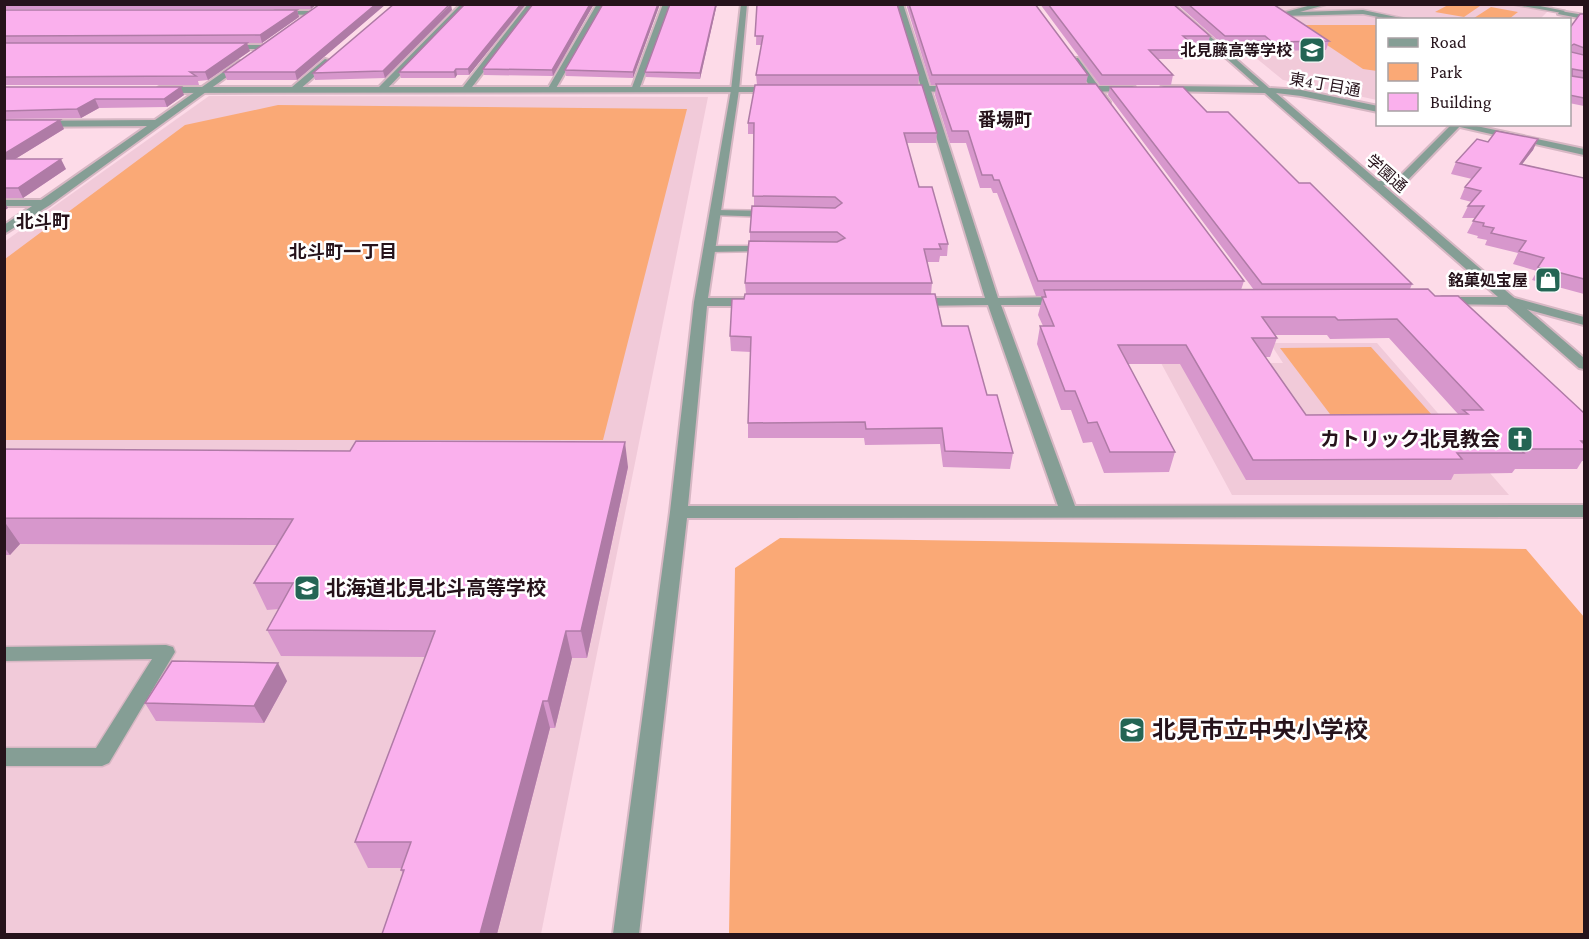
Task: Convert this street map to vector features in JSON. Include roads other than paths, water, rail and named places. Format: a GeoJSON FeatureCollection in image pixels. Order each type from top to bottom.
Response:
{"type":"FeatureCollection","features":[{"type":"Feature","properties":{"kind":"street"},"geometry":{"type":"LineString","coordinates":[[382,89],[465,4]]}},
{"type":"Feature","properties":{"kind":"street"},"geometry":{"type":"LineString","coordinates":[[466,89],[532,4]]}},
{"type":"Feature","properties":{"kind":"street"},"geometry":{"type":"LineString","coordinates":[[551,90],[601,4]]}},
{"type":"Feature","properties":{"kind":"street"},"geometry":{"type":"LineString","coordinates":[[635,90],[667,4]]}},
{"type":"Feature","properties":{"kind":"street"},"geometry":{"type":"LineString","coordinates":[[626,934],[679,512],[700,302],[735,90],[744,4]]}},
{"type":"Feature","properties":{"kind":"street"},"geometry":{"type":"LineString","coordinates":[[899,4],[993,302],[1068,510]]}},
{"type":"Feature","properties":{"kind":"street","name":"学園通"},"geometry":{"type":"LineString","coordinates":[[1168,4],[1584,366]]}},
{"type":"Feature","properties":{"kind":"street"},"geometry":{"type":"LineString","coordinates":[[1558,15],[1568,4]]}},
{"type":"Feature","properties":{"kind":"street"},"geometry":{"type":"LineString","coordinates":[[266,13],[317,11],[294,26]]}},
{"type":"Feature","properties":{"kind":"street"},"geometry":{"type":"LineString","coordinates":[[1558,15],[1584,17]]}},
{"type":"Feature","properties":{"kind":"street"},"geometry":{"type":"LineString","coordinates":[[4,231],[274,40]]}},
{"type":"Feature","properties":{"kind":"street"},"geometry":{"type":"LineString","coordinates":[[217,47],[264,47]]}},
{"type":"Feature","properties":{"kind":"street"},"geometry":{"type":"LineString","coordinates":[[1068,52],[1111,109]]}},
{"type":"Feature","properties":{"kind":"street"},"geometry":{"type":"LineString","coordinates":[[295,89],[337,54]]}},
{"type":"Feature","properties":{"kind":"street"},"geometry":{"type":"LineString","coordinates":[[890,90],[972,89]]}},
{"type":"Feature","properties":{"kind":"street"},"geometry":{"type":"LineString","coordinates":[[1063,89],[1141,89]]}},
{"type":"Feature","properties":{"kind":"street","name":"東4丁目通"},"geometry":{"type":"LineString","coordinates":[[1152,89],[1268,90],[1301,93],[1376,109]]}},
{"type":"Feature","properties":{"kind":"street"},"geometry":{"type":"LineString","coordinates":[[151,90],[783,90]]}},
{"type":"Feature","properties":{"kind":"street"},"geometry":{"type":"LineString","coordinates":[[4,124],[157,123]]}},
{"type":"Feature","properties":{"kind":"street"},"geometry":{"type":"LineString","coordinates":[[1376,184],[1400,182],[1455,126]]}},
{"type":"Feature","properties":{"kind":"street"},"geometry":{"type":"LineString","coordinates":[[1461,126],[1584,152]]}},
{"type":"Feature","properties":{"kind":"street"},"geometry":{"type":"LineString","coordinates":[[4,203],[46,203]]}},
{"type":"Feature","properties":{"kind":"street"},"geometry":{"type":"LineString","coordinates":[[900,302],[1076,301]]}},
{"type":"Feature","properties":{"kind":"street"},"geometry":{"type":"LineString","coordinates":[[1429,301],[1511,301],[1584,321]]}},
{"type":"Feature","properties":{"kind":"street"},"geometry":{"type":"LineString","coordinates":[[700,302],[771,302]]}},
{"type":"Feature","properties":{"kind":"street"},"geometry":{"type":"LineString","coordinates":[[679,512],[1584,511]]}},
{"type":"Feature","properties":{"kind":"lane"},"geometry":{"type":"LineString","coordinates":[[1325,4],[1281,14],[1363,12],[1396,18]]}},
{"type":"Feature","properties":{"kind":"lane"},"geometry":{"type":"LineString","coordinates":[[1344,4],[1363,12]]}},
{"type":"Feature","properties":{"kind":"lane"},"geometry":{"type":"LineString","coordinates":[[1514,4],[1558,15]]}},
{"type":"Feature","properties":{"kind":"lane"},"geometry":{"type":"LineString","coordinates":[[715,213],[787,214]]}},
{"type":"Feature","properties":{"kind":"lane"},"geometry":{"type":"LineString","coordinates":[[709,249],[779,249]]}},
{"type":"Feature","properties":{"kind":"lane"},"geometry":{"type":"LineString","coordinates":[[4,654],[166,652],[102,757],[4,757]]}},
{"type":"Feature","properties":{"kind":"place","name":"北見藤高等学校"},"geometry":{"type":"Point","coordinates":[1312,50]}},
{"type":"Feature","properties":{"kind":"place","name":"銘菓処宝屋"},"geometry":{"type":"Point","coordinates":[1548,280]}},
{"type":"Feature","properties":{"kind":"place","name":"カトリック北見教会"},"geometry":{"type":"Point","coordinates":[1520,439]}},
{"type":"Feature","properties":{"kind":"place","name":"北海道北見北斗高等学校"},"geometry":{"type":"Point","coordinates":[307,588]}},
{"type":"Feature","properties":{"kind":"place","name":"北見市立中央小学校"},"geometry":{"type":"Point","coordinates":[1132,730]}},
{"type":"Feature","properties":{"kind":"district","name":"番場町"},"geometry":{"type":"Point","coordinates":[1005,120]}},
{"type":"Feature","properties":{"kind":"district","name":"北斗町"},"geometry":{"type":"Point","coordinates":[43,222]}},
{"type":"Feature","properties":{"kind":"district","name":"北斗町一丁目"},"geometry":{"type":"Point","coordinates":[343,252]}}]}
